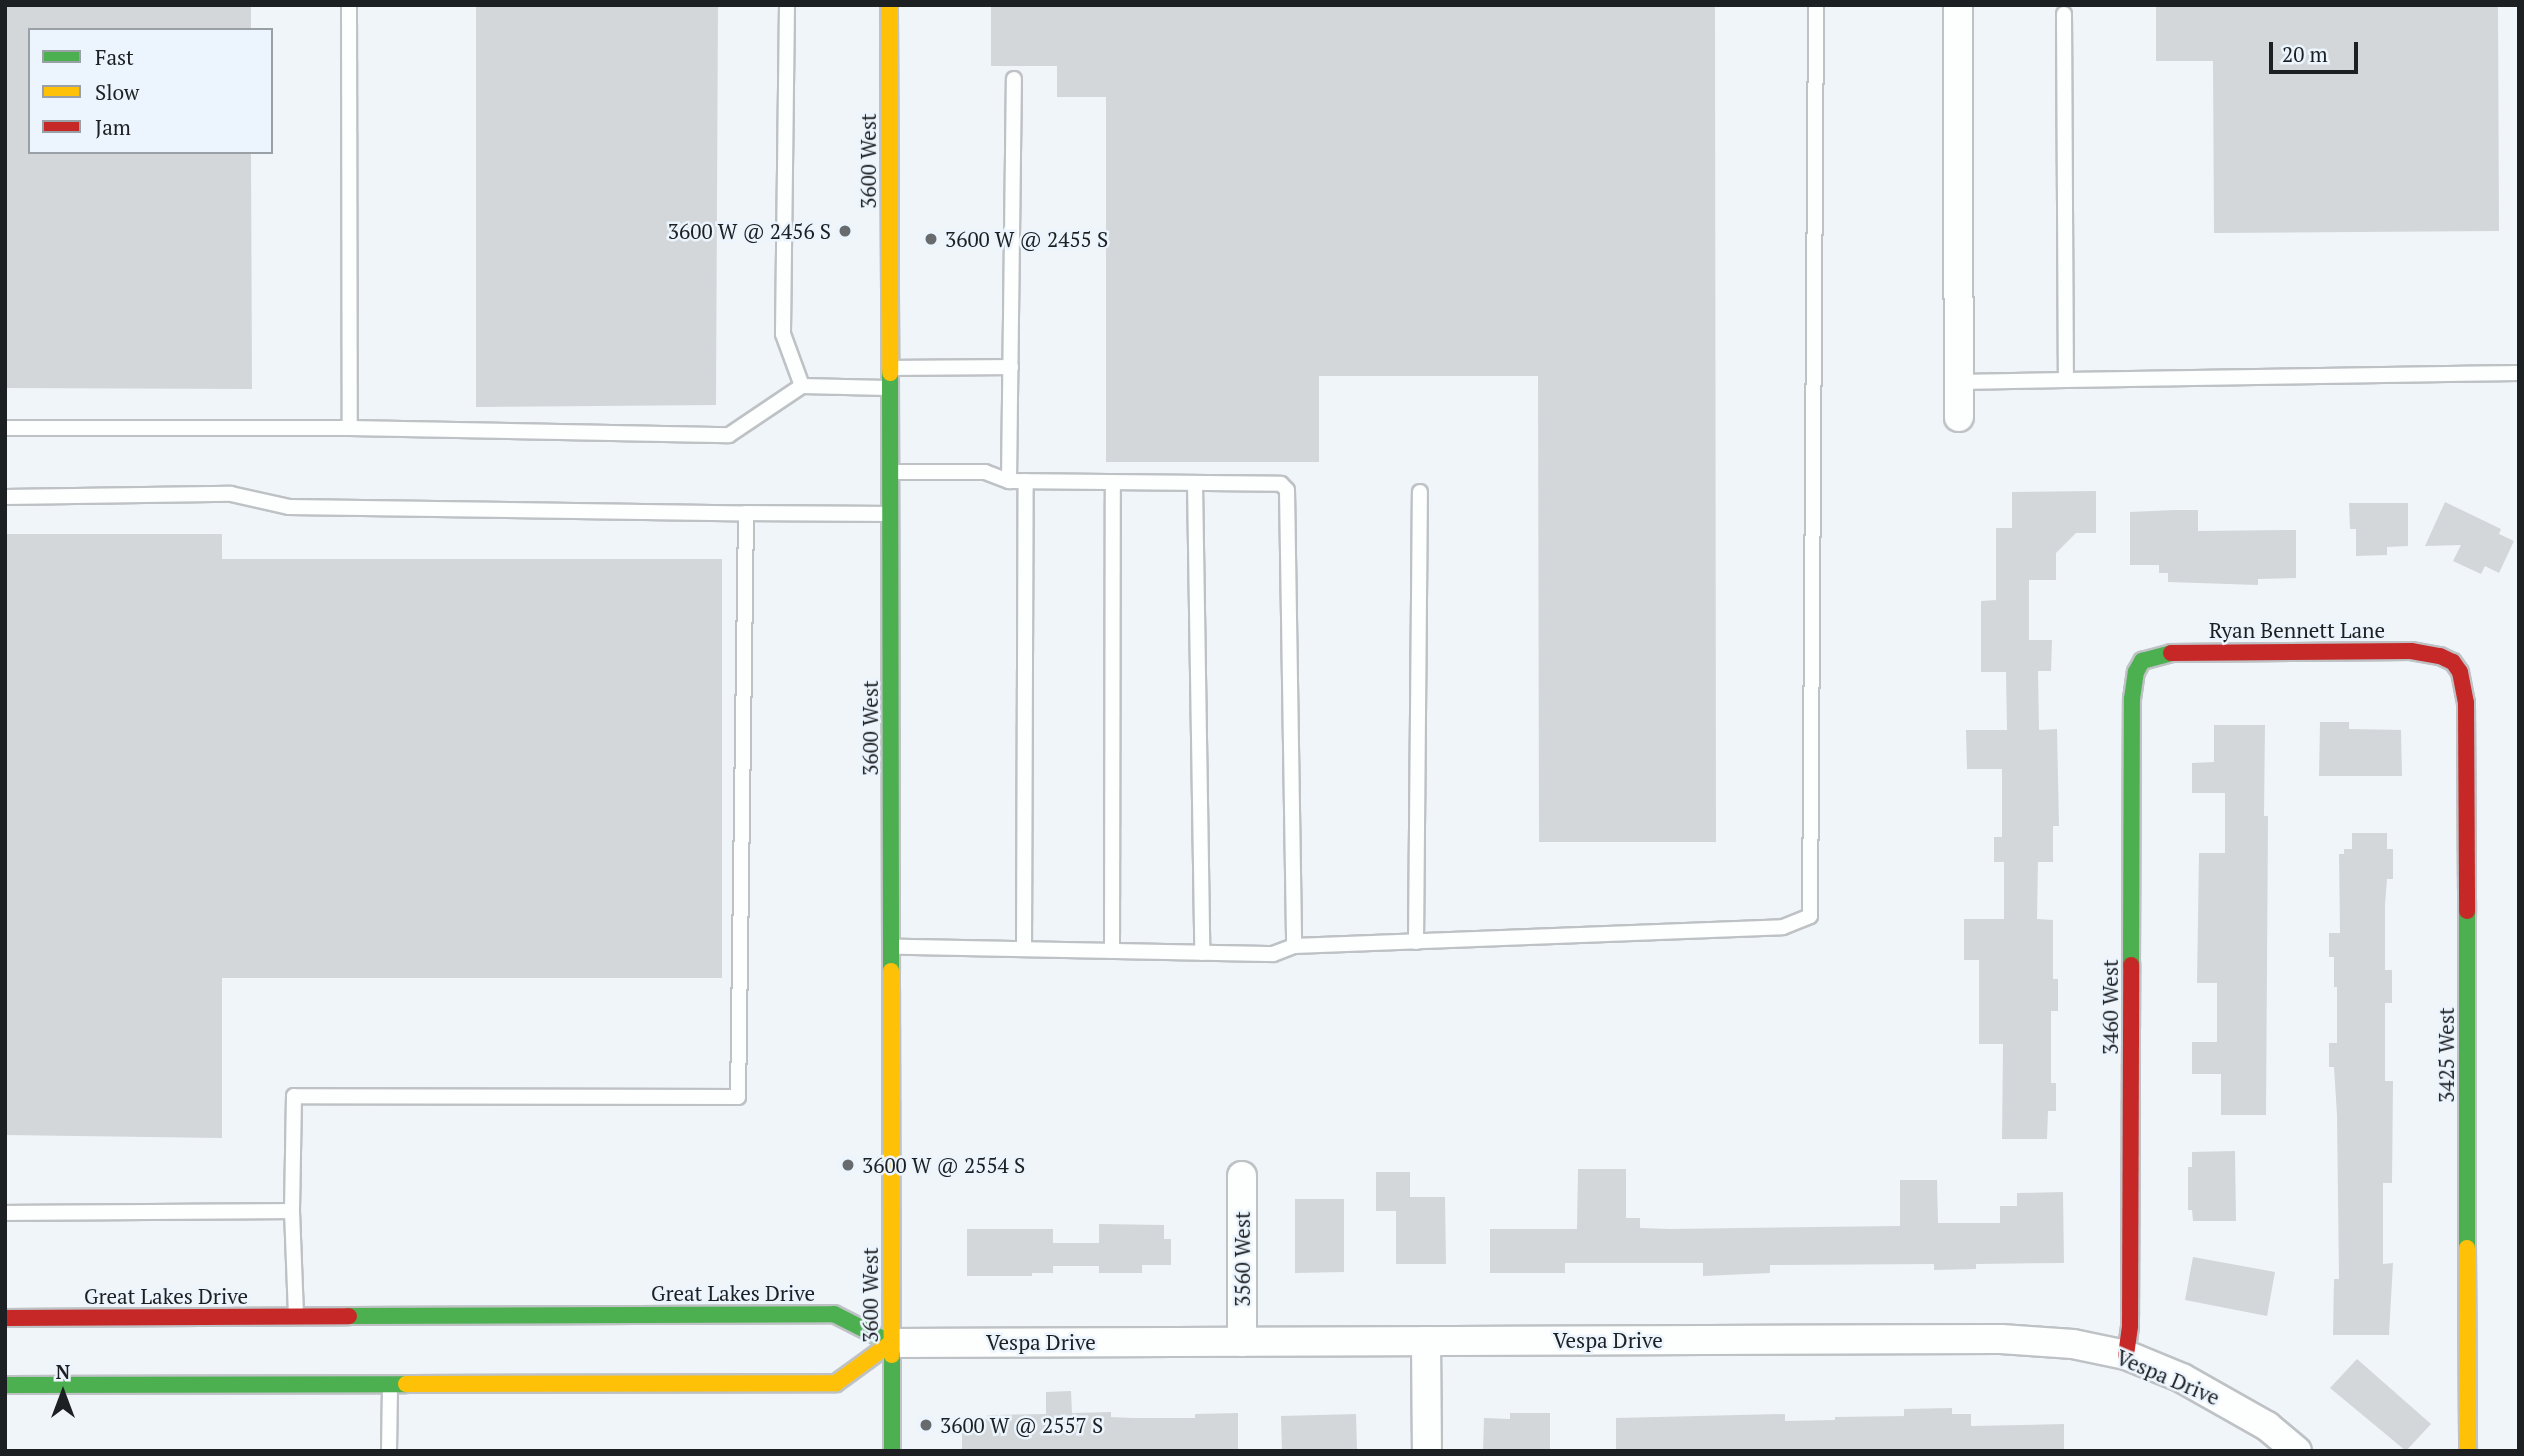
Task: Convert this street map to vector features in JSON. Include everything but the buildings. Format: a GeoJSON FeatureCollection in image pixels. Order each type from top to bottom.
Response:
{"type":"FeatureCollection","features":[{"type":"Feature","properties":{"kind":"street","name":"3600 West"},"geometry":{"type":"LineString","coordinates":[[889,5],[892,1451]]}},
{"type":"Feature","properties":{"kind":"street"},"geometry":{"type":"LineString","coordinates":[[1958,5],[1959,417]]}},
{"type":"Feature","properties":{"kind":"street","name":"Ryan Bennett Lane"},"geometry":{"type":"LineString","coordinates":[[2142,661],[2164,653],[2180,652],[2411,651],[2440,656],[2453,662]]}},
{"type":"Feature","properties":{"kind":"street","name":"3460 West"},"geometry":{"type":"LineString","coordinates":[[2126,1355],[2130,1325],[2132,699],[2136,672],[2142,661]]}},
{"type":"Feature","properties":{"kind":"street","name":"3425 West"},"geometry":{"type":"LineString","coordinates":[[2453,662],[2460,672],[2466,703],[2468,1451]]}},
{"type":"Feature","properties":{"kind":"street","name":"3560 West"},"geometry":{"type":"LineString","coordinates":[[1242,1176],[1242,1342]]}},
{"type":"Feature","properties":{"kind":"street","name":"Great Lakes Drive"},"geometry":{"type":"LineString","coordinates":[[5,1318],[834,1314],[891,1343]]}},
{"type":"Feature","properties":{"kind":"street","name":"Vespa Drive"},"geometry":{"type":"LineString","coordinates":[[891,1343],[2001,1339],[2073,1344],[2126,1355],[2228,1402],[2267,1426],[2297,1451]]}},
{"type":"Feature","properties":{"kind":"street"},"geometry":{"type":"LineString","coordinates":[[1426,1341],[1427,1451]]}},
{"type":"Feature","properties":{"kind":"street"},"geometry":{"type":"LineString","coordinates":[[5,1385],[836,1383],[891,1343]]}},
{"type":"Feature","properties":{"kind":"lane"},"geometry":{"type":"LineString","coordinates":[[349,5],[350,428]]}},
{"type":"Feature","properties":{"kind":"lane"},"geometry":{"type":"LineString","coordinates":[[787,5],[783,334],[802,386]]}},
{"type":"Feature","properties":{"kind":"lane"},"geometry":{"type":"LineString","coordinates":[[891,947],[1273,954],[1294,946],[1783,927],[1810,916],[1816,5]]}},
{"type":"Feature","properties":{"kind":"lane"},"geometry":{"type":"LineString","coordinates":[[2064,14],[2066,380]]}},
{"type":"Feature","properties":{"kind":"lane"},"geometry":{"type":"LineString","coordinates":[[1009,481],[1014,79]]}},
{"type":"Feature","properties":{"kind":"lane"},"geometry":{"type":"LineString","coordinates":[[890,368],[1011,367]]}},
{"type":"Feature","properties":{"kind":"lane"},"geometry":{"type":"LineString","coordinates":[[1959,382],[2519,373]]}},
{"type":"Feature","properties":{"kind":"lane"},"geometry":{"type":"LineString","coordinates":[[5,428],[350,428],[729,435],[802,386],[890,388]]}},
{"type":"Feature","properties":{"kind":"lane"},"geometry":{"type":"LineString","coordinates":[[890,472],[985,472],[1009,481],[1281,484],[1287,489],[1294,946]]}},
{"type":"Feature","properties":{"kind":"lane"},"geometry":{"type":"LineString","coordinates":[[1024,949],[1026,481]]}},
{"type":"Feature","properties":{"kind":"lane"},"geometry":{"type":"LineString","coordinates":[[1112,951],[1113,482]]}},
{"type":"Feature","properties":{"kind":"lane"},"geometry":{"type":"LineString","coordinates":[[1195,483],[1202,953]]}},
{"type":"Feature","properties":{"kind":"lane"},"geometry":{"type":"LineString","coordinates":[[1416,942],[1420,492]]}},
{"type":"Feature","properties":{"kind":"lane"},"geometry":{"type":"LineString","coordinates":[[5,497],[232,494],[289,507],[890,514]]}},
{"type":"Feature","properties":{"kind":"lane"},"geometry":{"type":"LineString","coordinates":[[296,1317],[292,1211],[294,1096],[738,1097],[746,513]]}},
{"type":"Feature","properties":{"kind":"lane"},"geometry":{"type":"LineString","coordinates":[[5,1213],[292,1211]]}},
{"type":"Feature","properties":{"kind":"lane"},"geometry":{"type":"LineString","coordinates":[[389,1451],[390,1384]]}},
{"type":"Feature","properties":{"kind":"traffic: fast"},"geometry":{"type":"LineString","coordinates":[[890,373],[891,971]]}},
{"type":"Feature","properties":{"kind":"traffic: fast"},"geometry":{"type":"LineString","coordinates":[[2131,965],[2132,699],[2136,672],[2142,661],[2171,653]]}},
{"type":"Feature","properties":{"kind":"traffic: fast"},"geometry":{"type":"LineString","coordinates":[[2467,911],[2467,1248]]}},
{"type":"Feature","properties":{"kind":"traffic: fast"},"geometry":{"type":"LineString","coordinates":[[349,1316],[834,1314],[891,1343]]}},
{"type":"Feature","properties":{"kind":"traffic: fast"},"geometry":{"type":"LineString","coordinates":[[892,1355],[892,1451]]}},
{"type":"Feature","properties":{"kind":"traffic: fast"},"geometry":{"type":"LineString","coordinates":[[5,1385],[406,1384]]}},
{"type":"Feature","properties":{"kind":"traffic: slow"},"geometry":{"type":"LineString","coordinates":[[889,5],[890,373]]}},
{"type":"Feature","properties":{"kind":"traffic: slow"},"geometry":{"type":"LineString","coordinates":[[891,971],[892,1355]]}},
{"type":"Feature","properties":{"kind":"traffic: slow"},"geometry":{"type":"LineString","coordinates":[[2467,1248],[2468,1451]]}},
{"type":"Feature","properties":{"kind":"traffic: slow"},"geometry":{"type":"LineString","coordinates":[[406,1384],[836,1383],[891,1343]]}},
{"type":"Feature","properties":{"kind":"traffic: jam"},"geometry":{"type":"LineString","coordinates":[[2171,653],[2411,651],[2440,656],[2453,662],[2460,672],[2466,703],[2467,911]]}},
{"type":"Feature","properties":{"kind":"traffic: jam"},"geometry":{"type":"LineString","coordinates":[[2126,1355],[2130,1325],[2131,965]]}},
{"type":"Feature","properties":{"kind":"traffic: jam"},"geometry":{"type":"LineString","coordinates":[[5,1318],[349,1316]]}},
{"type":"Feature","properties":{"kind":"place","name":"3600 W @ 2456 S"},"geometry":{"type":"Point","coordinates":[845,231]}},
{"type":"Feature","properties":{"kind":"place","name":"3600 W @ 2455 S"},"geometry":{"type":"Point","coordinates":[931,239]}},
{"type":"Feature","properties":{"kind":"place","name":"3600 W @ 2554 S"},"geometry":{"type":"Point","coordinates":[848,1165]}},
{"type":"Feature","properties":{"kind":"place","name":"3600 W @ 2557 S"},"geometry":{"type":"Point","coordinates":[926,1425]}}]}
